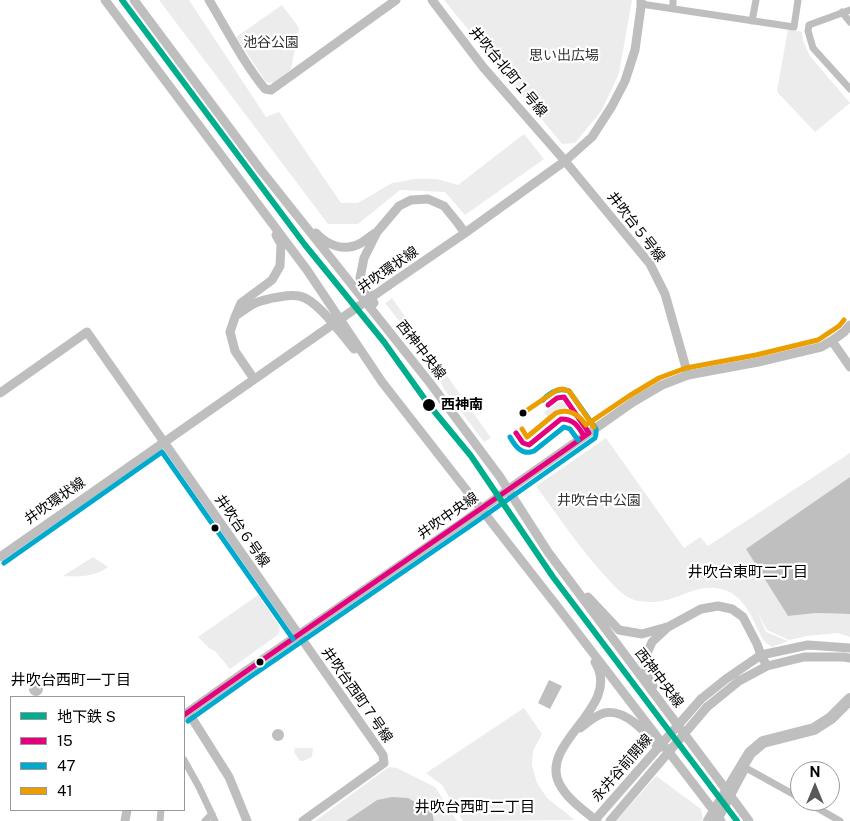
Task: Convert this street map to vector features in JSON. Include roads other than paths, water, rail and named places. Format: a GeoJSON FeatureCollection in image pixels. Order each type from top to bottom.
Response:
{"type":"FeatureCollection","features":[{"type":"Feature","properties":{"kind":"street"},"geometry":{"type":"LineString","coordinates":[[105,0],[307,270],[382,382]]}},
{"type":"Feature","properties":{"kind":"street","name":"西神中央線"},"geometry":{"type":"LineString","coordinates":[[134,0],[260,169],[430,383],[500,478],[548,552],[748,821]]}},
{"type":"Feature","properties":{"kind":"street"},"geometry":{"type":"LineString","coordinates":[[210,0],[237,48],[260,82],[265,89],[271,90],[396,0]]}},
{"type":"Feature","properties":{"kind":"street","name":"井吹台北町１号線"},"geometry":{"type":"LineString","coordinates":[[432,0],[485,69],[565,161]]}},
{"type":"Feature","properties":{"kind":"street"},"geometry":{"type":"LineString","coordinates":[[673,0],[673,9]]}},
{"type":"Feature","properties":{"kind":"street"},"geometry":{"type":"LineString","coordinates":[[752,21],[756,0]]}},
{"type":"Feature","properties":{"kind":"street"},"geometry":{"type":"LineString","coordinates":[[641,2],[673,9],[794,27],[798,0]]}},
{"type":"Feature","properties":{"kind":"street","name":"井吹環状線"},"geometry":{"type":"LineString","coordinates":[[0,557],[465,233],[565,161],[592,137],[625,81],[635,50],[641,2]]}},
{"type":"Feature","properties":{"kind":"street"},"geometry":{"type":"LineString","coordinates":[[850,10],[809,25],[808,32],[813,48],[850,89]]}},
{"type":"Feature","properties":{"kind":"street"},"geometry":{"type":"LineString","coordinates":[[842,12],[850,22]]}},
{"type":"Feature","properties":{"kind":"street","name":"井吹台５号線"},"geometry":{"type":"LineString","coordinates":[[565,161],[650,264],[665,294],[688,375]]}},
{"type":"Feature","properties":{"kind":"street"},"geometry":{"type":"LineString","coordinates":[[260,169],[322,240],[335,246],[347,247],[360,244],[377,232]]}},
{"type":"Feature","properties":{"kind":"street"},"geometry":{"type":"LineString","coordinates":[[241,180],[282,244],[280,266],[272,280],[241,303],[230,332],[235,351],[254,379]]}},
{"type":"Feature","properties":{"kind":"street"},"geometry":{"type":"LineString","coordinates":[[430,383],[409,349],[378,311],[360,278],[364,258],[377,232],[399,206],[411,200],[428,199],[444,206],[465,233]]}},
{"type":"Feature","properties":{"kind":"street"},"geometry":{"type":"LineString","coordinates":[[235,317],[249,306],[264,299],[286,296],[300,296],[318,306],[382,382],[576,630],[722,821]]}},
{"type":"Feature","properties":{"kind":"street","name":"井吹中央線"},"geometry":{"type":"LineString","coordinates":[[186,714],[633,402],[662,385],[688,375],[758,362],[821,347],[844,332],[850,325]]}},
{"type":"Feature","properties":{"kind":"street","name":"井吹台６号線"},"geometry":{"type":"LineString","coordinates":[[0,393],[87,332],[299,635]]}},
{"type":"Feature","properties":{"kind":"street"},"geometry":{"type":"LineString","coordinates":[[832,341],[850,367]]}},
{"type":"Feature","properties":{"kind":"street"},"geometry":{"type":"LineString","coordinates":[[548,552],[619,630],[642,634],[668,627]]}},
{"type":"Feature","properties":{"kind":"street"},"geometry":{"type":"LineString","coordinates":[[663,707],[647,675],[645,658],[652,642],[668,627],[701,608],[718,606],[732,609],[743,617],[767,666]]}},
{"type":"Feature","properties":{"kind":"street"},"geometry":{"type":"LineString","coordinates":[[576,630],[600,669],[601,687],[594,704],[561,750],[556,765],[558,782],[570,798],[595,820]]}},
{"type":"Feature","properties":{"kind":"street","name":"井吹台西町７号線"},"geometry":{"type":"LineString","coordinates":[[299,635],[383,755],[384,763],[303,821]]}},
{"type":"Feature","properties":{"kind":"street","name":"永井谷前開線"},"geometry":{"type":"LineString","coordinates":[[595,820],[701,699],[761,655],[808,645],[850,648]]}},
{"type":"Feature","properties":{"kind":"street","name":"永井谷前開線"},"geometry":{"type":"LineString","coordinates":[[610,821],[706,707],[738,682],[767,666],[804,657],[850,658]]}},
{"type":"Feature","properties":{"kind":"street"},"geometry":{"type":"LineString","coordinates":[[576,730],[603,713],[613,712],[625,716],[643,729],[711,807]]}},
{"type":"Feature","properties":{"kind":"street"},"geometry":{"type":"LineString","coordinates":[[186,714],[229,777],[247,821]]}},
{"type":"Feature","properties":{"kind":"street"},"geometry":{"type":"LineString","coordinates":[[185,762],[214,818],[205,821]]}},
{"type":"Feature","properties":{"kind":"street"},"geometry":{"type":"LineString","coordinates":[[717,821],[746,768],[790,792]]}},
{"type":"Feature","properties":{"kind":"street"},"geometry":{"type":"LineString","coordinates":[[822,811],[840,821]]}},
{"type":"Feature","properties":{"kind":"waterway"},"geometry":{"type":"LineString","coordinates":[[709,821],[750,753],[763,742],[814,729],[831,718],[850,699]]}},
{"type":"Feature","properties":{"kind":"metro line","name":"S"},"geometry":{"type":"LineString","coordinates":[[122,0],[305,245],[384,342],[429,405],[471,456],[553,577],[737,821]]}},
{"type":"Feature","properties":{"kind":"place","name":"西神南"},"geometry":{"type":"Point","coordinates":[429,405]}},
{"type":"Feature","properties":{"kind":"district","name":"井吹台東町二丁目"},"geometry":{"type":"Point","coordinates":[748,572]}},
{"type":"Feature","properties":{"kind":"district","name":"井吹台西町一丁目"},"geometry":{"type":"Point","coordinates":[71,680]}},
{"type":"Feature","properties":{"kind":"district","name":"井吹台西町二丁目"},"geometry":{"type":"Point","coordinates":[475,807]}},
{"type":"Feature","properties":{"kind":"park label","name":"池谷公園"},"geometry":{"type":"Point","coordinates":[271,43]}},
{"type":"Feature","properties":{"kind":"park label","name":"思い出広場"},"geometry":{"type":"Point","coordinates":[564,56]}},
{"type":"Feature","properties":{"kind":"park label","name":"井吹台中公園"},"geometry":{"type":"Point","coordinates":[599,501]}}]}
